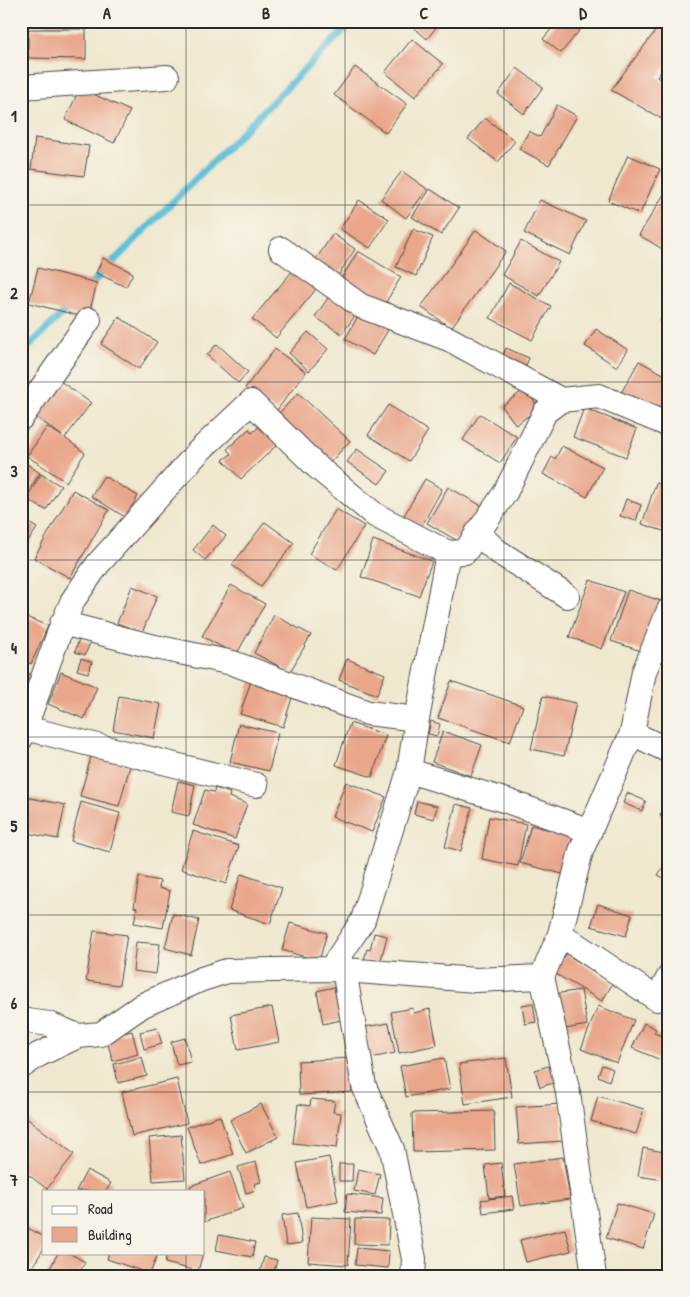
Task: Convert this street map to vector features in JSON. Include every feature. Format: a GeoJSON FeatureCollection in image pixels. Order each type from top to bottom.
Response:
{"type":"FeatureCollection","features":[{"type":"Feature","properties":{"kind":"street"},"geometry":{"type":"LineString","coordinates":[[21,87],[167,77]]}},
{"type":"Feature","properties":{"kind":"street"},"geometry":{"type":"LineString","coordinates":[[281,249],[361,306],[449,338],[561,400]]}},
{"type":"Feature","properties":{"kind":"street"},"geometry":{"type":"LineString","coordinates":[[21,418],[88,320]]}},
{"type":"Feature","properties":{"kind":"street"},"geometry":{"type":"LineString","coordinates":[[256,785],[23,733],[62,623],[73,600],[98,564],[199,451],[251,402],[316,466],[375,515],[448,553],[466,552],[505,493],[545,412],[561,400],[599,396],[669,425]]}},
{"type":"Feature","properties":{"kind":"street"},"geometry":{"type":"LineString","coordinates":[[477,533],[497,550],[568,596]]}},
{"type":"Feature","properties":{"kind":"street"},"geometry":{"type":"LineString","coordinates":[[414,1276],[414,1259],[392,1149],[364,1086],[337,970],[363,920],[409,771],[416,719],[448,553]]}},
{"type":"Feature","properties":{"kind":"street"},"geometry":{"type":"LineString","coordinates":[[594,1276],[568,1093],[542,978],[560,934],[581,850],[632,733],[644,672],[669,610]]}},
{"type":"Feature","properties":{"kind":"street"},"geometry":{"type":"LineString","coordinates":[[62,623],[154,647],[233,663],[368,712],[416,719]]}},
{"type":"Feature","properties":{"kind":"street"},"geometry":{"type":"LineString","coordinates":[[632,733],[669,751]]}},
{"type":"Feature","properties":{"kind":"street"},"geometry":{"type":"LineString","coordinates":[[409,771],[507,801],[590,831]]}},
{"type":"Feature","properties":{"kind":"street"},"geometry":{"type":"LineString","coordinates":[[560,934],[657,999],[669,977]]}},
{"type":"Feature","properties":{"kind":"street"},"geometry":{"type":"LineString","coordinates":[[21,1067],[38,1055],[78,1036],[101,1034],[143,1005],[227,970],[337,970],[476,980],[542,978]]}},
{"type":"Feature","properties":{"kind":"street"},"geometry":{"type":"LineString","coordinates":[[21,1020],[49,1024],[78,1036]]}},
{"type":"Feature","properties":{"kind":"building"},"geometry":{"type":"Polygon","coordinates":[[[27,21],[68,21],[68,25],[27,24],[27,21]]]}},
{"type":"Feature","properties":{"kind":"building"},"geometry":{"type":"Polygon","coordinates":[[[416,21],[441,21],[427,39],[412,26],[416,21]]]}},
{"type":"Feature","properties":{"kind":"building"},"geometry":{"type":"Polygon","coordinates":[[[558,21],[587,21],[561,53],[543,39],[558,21]]]}},
{"type":"Feature","properties":{"kind":"building"},"geometry":{"type":"Polygon","coordinates":[[[663,21],[669,21],[669,61],[657,77],[669,86],[669,123],[611,90],[663,21]]]}},
{"type":"Feature","properties":{"kind":"building"},"geometry":{"type":"Polygon","coordinates":[[[28,29],[86,29],[86,59],[28,58],[28,29]]]}},
{"type":"Feature","properties":{"kind":"building"},"geometry":{"type":"Polygon","coordinates":[[[412,39],[443,64],[415,97],[385,72],[412,39]]]}},
{"type":"Feature","properties":{"kind":"building"},"geometry":{"type":"Polygon","coordinates":[[[669,63],[669,75],[663,70],[669,63]]]}},
{"type":"Feature","properties":{"kind":"building"},"geometry":{"type":"Polygon","coordinates":[[[355,67],[407,104],[386,133],[334,95],[355,67]]]}},
{"type":"Feature","properties":{"kind":"building"},"geometry":{"type":"Polygon","coordinates":[[[517,68],[543,87],[524,114],[498,94],[517,68]]]}},
{"type":"Feature","properties":{"kind":"building"},"geometry":{"type":"Polygon","coordinates":[[[80,88],[130,111],[114,143],[65,120],[80,88]]]}},
{"type":"Feature","properties":{"kind":"building"},"geometry":{"type":"Polygon","coordinates":[[[557,105],[577,116],[549,165],[519,149],[529,131],[540,137],[557,105]]]}},
{"type":"Feature","properties":{"kind":"building"},"geometry":{"type":"Polygon","coordinates":[[[485,118],[515,141],[498,162],[468,139],[485,118]]]}},
{"type":"Feature","properties":{"kind":"building"},"geometry":{"type":"Polygon","coordinates":[[[35,138],[89,146],[84,176],[31,169],[35,138]]]}},
{"type":"Feature","properties":{"kind":"building"},"geometry":{"type":"Polygon","coordinates":[[[628,155],[660,169],[640,214],[608,201],[628,155]]]}},
{"type":"Feature","properties":{"kind":"building"},"geometry":{"type":"Polygon","coordinates":[[[402,171],[427,189],[406,218],[381,199],[402,171]]]}},
{"type":"Feature","properties":{"kind":"building"},"geometry":{"type":"Polygon","coordinates":[[[669,186],[669,253],[639,235],[669,186]]]}},
{"type":"Feature","properties":{"kind":"building"},"geometry":{"type":"Polygon","coordinates":[[[430,189],[459,208],[441,235],[412,217],[430,189]]]}},
{"type":"Feature","properties":{"kind":"building"},"geometry":{"type":"Polygon","coordinates":[[[359,200],[389,219],[370,248],[340,229],[359,200]]]}},
{"type":"Feature","properties":{"kind":"building"},"geometry":{"type":"Polygon","coordinates":[[[540,200],[586,221],[570,255],[524,233],[540,200]]]}},
{"type":"Feature","properties":{"kind":"building"},"geometry":{"type":"Polygon","coordinates":[[[413,229],[433,237],[416,276],[396,267],[413,229]]]}},
{"type":"Feature","properties":{"kind":"building"},"geometry":{"type":"Polygon","coordinates":[[[476,230],[506,251],[451,328],[421,307],[476,230]]]}},
{"type":"Feature","properties":{"kind":"building"},"geometry":{"type":"Polygon","coordinates":[[[333,234],[355,249],[335,280],[312,265],[333,234]]]}},
{"type":"Feature","properties":{"kind":"building"},"geometry":{"type":"Polygon","coordinates":[[[521,241],[559,262],[539,296],[502,275],[521,241]]]}},
{"type":"Feature","properties":{"kind":"building"},"geometry":{"type":"Polygon","coordinates":[[[358,251],[401,277],[383,307],[340,281],[358,251]]]}},
{"type":"Feature","properties":{"kind":"building"},"geometry":{"type":"Polygon","coordinates":[[[103,258],[133,273],[126,287],[96,273],[103,258]]]}},
{"type":"Feature","properties":{"kind":"building"},"geometry":{"type":"Polygon","coordinates":[[[38,268],[97,283],[88,318],[29,303],[38,268]]]}},
{"type":"Feature","properties":{"kind":"building"},"geometry":{"type":"Polygon","coordinates":[[[294,269],[317,288],[276,338],[252,319],[294,269]]]}},
{"type":"Feature","properties":{"kind":"building"},"geometry":{"type":"Polygon","coordinates":[[[509,283],[551,306],[532,340],[490,318],[509,283]]]}},
{"type":"Feature","properties":{"kind":"building"},"geometry":{"type":"Polygon","coordinates":[[[332,292],[359,310],[342,334],[315,317],[332,292]]]}},
{"type":"Feature","properties":{"kind":"building"},"geometry":{"type":"Polygon","coordinates":[[[669,299],[669,325],[660,322],[669,299]]]}},
{"type":"Feature","properties":{"kind":"building"},"geometry":{"type":"Polygon","coordinates":[[[362,309],[391,325],[373,355],[345,339],[362,309]]]}},
{"type":"Feature","properties":{"kind":"building"},"geometry":{"type":"Polygon","coordinates":[[[119,317],[157,342],[139,369],[101,344],[119,317]]]}},
{"type":"Feature","properties":{"kind":"building"},"geometry":{"type":"Polygon","coordinates":[[[596,329],[628,350],[617,367],[585,346],[596,329]]]}},
{"type":"Feature","properties":{"kind":"building"},"geometry":{"type":"Polygon","coordinates":[[[308,332],[328,349],[309,371],[289,353],[308,332]]]}},
{"type":"Feature","properties":{"kind":"building"},"geometry":{"type":"Polygon","coordinates":[[[217,344],[248,372],[238,383],[207,355],[217,344]]]}},
{"type":"Feature","properties":{"kind":"building"},"geometry":{"type":"Polygon","coordinates":[[[506,348],[529,358],[524,370],[501,360],[506,348]]]}},
{"type":"Feature","properties":{"kind":"building"},"geometry":{"type":"Polygon","coordinates":[[[275,349],[306,372],[276,411],[245,388],[275,349]]]}},
{"type":"Feature","properties":{"kind":"building"},"geometry":{"type":"Polygon","coordinates":[[[639,361],[669,377],[669,419],[621,393],[639,361]]]}},
{"type":"Feature","properties":{"kind":"building"},"geometry":{"type":"Polygon","coordinates":[[[60,381],[91,403],[65,438],[85,453],[66,482],[27,456],[47,427],[62,436],[35,416],[60,381]]]}},
{"type":"Feature","properties":{"kind":"building"},"geometry":{"type":"Polygon","coordinates":[[[525,389],[539,408],[516,425],[502,406],[525,389]]]}},
{"type":"Feature","properties":{"kind":"building"},"geometry":{"type":"Polygon","coordinates":[[[298,393],[350,441],[325,468],[273,420],[298,393]]]}},
{"type":"Feature","properties":{"kind":"building"},"geometry":{"type":"Polygon","coordinates":[[[388,405],[428,431],[409,461],[368,435],[388,405]]]}},
{"type":"Feature","properties":{"kind":"building"},"geometry":{"type":"Polygon","coordinates":[[[584,408],[637,429],[626,457],[573,437],[584,408]]]}},
{"type":"Feature","properties":{"kind":"building"},"geometry":{"type":"Polygon","coordinates":[[[480,414],[517,437],[500,463],[463,440],[480,414]]]}},
{"type":"Feature","properties":{"kind":"building"},"geometry":{"type":"Polygon","coordinates":[[[261,425],[278,444],[241,479],[223,460],[231,454],[227,449],[249,429],[252,433],[261,425]]]}},
{"type":"Feature","properties":{"kind":"building"},"geometry":{"type":"Polygon","coordinates":[[[562,446],[603,467],[587,497],[543,474],[552,457],[555,459],[562,446]]]}},
{"type":"Feature","properties":{"kind":"building"},"geometry":{"type":"Polygon","coordinates":[[[357,449],[389,471],[379,484],[347,462],[357,449]]]}},
{"type":"Feature","properties":{"kind":"building"},"geometry":{"type":"Polygon","coordinates":[[[669,458],[669,484],[659,480],[669,458]]]}},
{"type":"Feature","properties":{"kind":"building"},"geometry":{"type":"Polygon","coordinates":[[[21,460],[40,473],[23,499],[21,498],[21,460]]]}},
{"type":"Feature","properties":{"kind":"building"},"geometry":{"type":"Polygon","coordinates":[[[41,474],[61,486],[46,510],[26,499],[41,474]]]}},
{"type":"Feature","properties":{"kind":"building"},"geometry":{"type":"Polygon","coordinates":[[[104,476],[138,496],[125,517],[91,496],[104,476]]]}},
{"type":"Feature","properties":{"kind":"building"},"geometry":{"type":"Polygon","coordinates":[[[425,479],[442,489],[420,529],[402,519],[425,479]]]}},
{"type":"Feature","properties":{"kind":"building"},"geometry":{"type":"Polygon","coordinates":[[[656,483],[669,487],[669,533],[642,524],[656,483]]]}},
{"type":"Feature","properties":{"kind":"building"},"geometry":{"type":"Polygon","coordinates":[[[448,487],[482,506],[461,543],[427,523],[448,487]]]}},
{"type":"Feature","properties":{"kind":"building"},"geometry":{"type":"Polygon","coordinates":[[[73,490],[109,510],[70,578],[34,558],[73,490]]]}},
{"type":"Feature","properties":{"kind":"building"},"geometry":{"type":"Polygon","coordinates":[[[626,499],[641,505],[636,521],[620,516],[626,499]]]}},
{"type":"Feature","properties":{"kind":"building"},"geometry":{"type":"Polygon","coordinates":[[[336,509],[364,526],[337,570],[309,554],[336,509]]]}},
{"type":"Feature","properties":{"kind":"building"},"geometry":{"type":"Polygon","coordinates":[[[21,518],[37,528],[21,552],[21,518]]]}},
{"type":"Feature","properties":{"kind":"building"},"geometry":{"type":"Polygon","coordinates":[[[265,522],[294,543],[261,586],[232,565],[265,522]]]}},
{"type":"Feature","properties":{"kind":"building"},"geometry":{"type":"Polygon","coordinates":[[[213,525],[226,536],[205,560],[193,550],[213,525]]]}},
{"type":"Feature","properties":{"kind":"building"},"geometry":{"type":"Polygon","coordinates":[[[373,540],[432,561],[419,596],[361,577],[373,540]]]}},
{"type":"Feature","properties":{"kind":"building"},"geometry":{"type":"Polygon","coordinates":[[[590,580],[624,592],[602,649],[569,637],[590,580]]]}},
{"type":"Feature","properties":{"kind":"building"},"geometry":{"type":"Polygon","coordinates":[[[231,585],[265,604],[236,655],[202,636],[231,585]]]}},
{"type":"Feature","properties":{"kind":"building"},"geometry":{"type":"Polygon","coordinates":[[[132,586],[157,596],[142,633],[117,623],[132,586]]]}},
{"type":"Feature","properties":{"kind":"building"},"geometry":{"type":"Polygon","coordinates":[[[628,590],[664,602],[647,653],[611,641],[628,590]]]}},
{"type":"Feature","properties":{"kind":"building"},"geometry":{"type":"Polygon","coordinates":[[[21,615],[48,626],[31,664],[21,659],[21,615]]]}},
{"type":"Feature","properties":{"kind":"building"},"geometry":{"type":"Polygon","coordinates":[[[274,615],[311,635],[290,672],[254,653],[274,615]]]}},
{"type":"Feature","properties":{"kind":"building"},"geometry":{"type":"Polygon","coordinates":[[[79,639],[90,643],[85,655],[75,652],[79,639]]]}},
{"type":"Feature","properties":{"kind":"building"},"geometry":{"type":"Polygon","coordinates":[[[81,658],[92,662],[88,673],[77,670],[81,658]]]}},
{"type":"Feature","properties":{"kind":"building"},"geometry":{"type":"Polygon","coordinates":[[[347,659],[385,674],[377,695],[339,680],[347,659]]]}},
{"type":"Feature","properties":{"kind":"building"},"geometry":{"type":"Polygon","coordinates":[[[21,670],[37,677],[21,711],[21,670]]]}},
{"type":"Feature","properties":{"kind":"building"},"geometry":{"type":"Polygon","coordinates":[[[61,672],[97,687],[84,719],[48,704],[61,672]]]}},
{"type":"Feature","properties":{"kind":"building"},"geometry":{"type":"Polygon","coordinates":[[[669,672],[669,685],[664,683],[669,672]]]}},
{"type":"Feature","properties":{"kind":"building"},"geometry":{"type":"Polygon","coordinates":[[[253,675],[295,688],[283,727],[240,714],[253,675]]]}},
{"type":"Feature","properties":{"kind":"building"},"geometry":{"type":"Polygon","coordinates":[[[451,681],[523,706],[510,742],[438,718],[451,681]]]}},
{"type":"Feature","properties":{"kind":"building"},"geometry":{"type":"Polygon","coordinates":[[[119,696],[161,704],[154,738],[113,730],[119,696]]]}},
{"type":"Feature","properties":{"kind":"building"},"geometry":{"type":"Polygon","coordinates":[[[543,696],[576,703],[564,756],[531,749],[543,696]]]}},
{"type":"Feature","properties":{"kind":"building"},"geometry":{"type":"Polygon","coordinates":[[[431,721],[440,724],[437,736],[428,734],[431,721]]]}},
{"type":"Feature","properties":{"kind":"building"},"geometry":{"type":"Polygon","coordinates":[[[350,723],[386,735],[372,777],[336,765],[350,723]]]}},
{"type":"Feature","properties":{"kind":"building"},"geometry":{"type":"Polygon","coordinates":[[[239,724],[278,733],[269,771],[230,762],[239,724]]]}},
{"type":"Feature","properties":{"kind":"building"},"geometry":{"type":"Polygon","coordinates":[[[443,731],[482,745],[471,776],[432,762],[443,731]]]}},
{"type":"Feature","properties":{"kind":"building"},"geometry":{"type":"Polygon","coordinates":[[[92,753],[99,758],[130,766],[119,806],[80,796],[92,753]]]}},
{"type":"Feature","properties":{"kind":"building"},"geometry":{"type":"Polygon","coordinates":[[[178,781],[195,785],[189,816],[171,812],[178,781]]]}},
{"type":"Feature","properties":{"kind":"building"},"geometry":{"type":"Polygon","coordinates":[[[346,782],[386,797],[372,832],[332,817],[346,782]]]}},
{"type":"Feature","properties":{"kind":"building"},"geometry":{"type":"Polygon","coordinates":[[[215,788],[230,793],[229,797],[247,804],[235,839],[193,825],[205,790],[214,792],[215,788]]]}},
{"type":"Feature","properties":{"kind":"building"},"geometry":{"type":"Polygon","coordinates":[[[627,793],[646,801],[642,811],[623,803],[627,793]]]}},
{"type":"Feature","properties":{"kind":"building"},"geometry":{"type":"Polygon","coordinates":[[[21,796],[65,805],[58,839],[21,832],[21,796]]]}},
{"type":"Feature","properties":{"kind":"building"},"geometry":{"type":"Polygon","coordinates":[[[669,797],[669,820],[660,816],[669,797]]]}},
{"type":"Feature","properties":{"kind":"building"},"geometry":{"type":"Polygon","coordinates":[[[417,801],[437,806],[434,819],[414,814],[417,801]]]}},
{"type":"Feature","properties":{"kind":"building"},"geometry":{"type":"Polygon","coordinates":[[[81,802],[120,813],[110,852],[71,841],[81,802]]]}},
{"type":"Feature","properties":{"kind":"building"},"geometry":{"type":"Polygon","coordinates":[[[456,804],[472,808],[461,851],[445,847],[456,804]]]}},
{"type":"Feature","properties":{"kind":"building"},"geometry":{"type":"Polygon","coordinates":[[[489,817],[526,824],[518,866],[482,859],[489,817]]]}},
{"type":"Feature","properties":{"kind":"building"},"geometry":{"type":"Polygon","coordinates":[[[531,825],[581,838],[570,876],[520,863],[531,825]]]}},
{"type":"Feature","properties":{"kind":"building"},"geometry":{"type":"Polygon","coordinates":[[[193,831],[239,846],[226,884],[181,869],[193,831]]]}},
{"type":"Feature","properties":{"kind":"building"},"geometry":{"type":"Polygon","coordinates":[[[669,858],[669,881],[658,875],[669,858]]]}},
{"type":"Feature","properties":{"kind":"building"},"geometry":{"type":"Polygon","coordinates":[[[241,874],[282,888],[270,924],[229,910],[241,874]]]}},
{"type":"Feature","properties":{"kind":"building"},"geometry":{"type":"Polygon","coordinates":[[[139,877],[160,881],[159,888],[170,891],[163,928],[134,923],[137,908],[134,907],[139,877]]]}},
{"type":"Feature","properties":{"kind":"building"},"geometry":{"type":"Polygon","coordinates":[[[598,904],[632,915],[626,936],[591,926],[598,904]]]}},
{"type":"Feature","properties":{"kind":"building"},"geometry":{"type":"Polygon","coordinates":[[[173,914],[199,920],[191,955],[165,948],[173,914]]]}},
{"type":"Feature","properties":{"kind":"building"},"geometry":{"type":"Polygon","coordinates":[[[290,923],[327,933],[319,961],[282,950],[290,923]]]}},
{"type":"Feature","properties":{"kind":"building"},"geometry":{"type":"Polygon","coordinates":[[[94,931],[127,935],[119,985],[86,981],[94,931]]]}},
{"type":"Feature","properties":{"kind":"building"},"geometry":{"type":"Polygon","coordinates":[[[374,933],[387,936],[380,964],[364,960],[367,949],[370,950],[374,933]]]}},
{"type":"Feature","properties":{"kind":"building"},"geometry":{"type":"Polygon","coordinates":[[[136,942],[160,944],[156,974],[133,971],[136,942]]]}},
{"type":"Feature","properties":{"kind":"building"},"geometry":{"type":"Polygon","coordinates":[[[566,954],[613,983],[602,1001],[554,973],[566,954]]]}},
{"type":"Feature","properties":{"kind":"building"},"geometry":{"type":"Polygon","coordinates":[[[334,987],[341,1020],[323,1024],[317,991],[334,987]]]}},
{"type":"Feature","properties":{"kind":"building"},"geometry":{"type":"Polygon","coordinates":[[[581,990],[587,1025],[560,1030],[554,994],[581,990]]]}},
{"type":"Feature","properties":{"kind":"building"},"geometry":{"type":"Polygon","coordinates":[[[533,1003],[536,1022],[525,1024],[522,1005],[533,1003]]]}},
{"type":"Feature","properties":{"kind":"building"},"geometry":{"type":"Polygon","coordinates":[[[598,1006],[634,1020],[617,1063],[581,1049],[598,1006]]]}},
{"type":"Feature","properties":{"kind":"building"},"geometry":{"type":"Polygon","coordinates":[[[272,1007],[279,1042],[238,1050],[231,1015],[272,1007]]]}},
{"type":"Feature","properties":{"kind":"building"},"geometry":{"type":"Polygon","coordinates":[[[413,1008],[414,1013],[430,1009],[437,1045],[399,1053],[391,1012],[413,1008]]]}},
{"type":"Feature","properties":{"kind":"building"},"geometry":{"type":"Polygon","coordinates":[[[389,1023],[395,1053],[371,1058],[365,1027],[389,1023]]]}},
{"type":"Feature","properties":{"kind":"building"},"geometry":{"type":"Polygon","coordinates":[[[644,1023],[656,1029],[654,1033],[669,1039],[669,1049],[663,1061],[632,1048],[644,1023]]]}},
{"type":"Feature","properties":{"kind":"building"},"geometry":{"type":"Polygon","coordinates":[[[157,1028],[162,1044],[144,1049],[140,1032],[157,1028]]]}},
{"type":"Feature","properties":{"kind":"building"},"geometry":{"type":"Polygon","coordinates":[[[132,1031],[138,1054],[113,1061],[106,1038],[132,1031]]]}},
{"type":"Feature","properties":{"kind":"building"},"geometry":{"type":"Polygon","coordinates":[[[185,1038],[191,1062],[177,1065],[171,1042],[185,1038]]]}},
{"type":"Feature","properties":{"kind":"building"},"geometry":{"type":"Polygon","coordinates":[[[142,1057],[147,1076],[118,1083],[114,1064],[142,1057]]]}},
{"type":"Feature","properties":{"kind":"building"},"geometry":{"type":"Polygon","coordinates":[[[350,1058],[352,1092],[299,1095],[298,1061],[350,1058]]]}},
{"type":"Feature","properties":{"kind":"building"},"geometry":{"type":"Polygon","coordinates":[[[444,1058],[450,1089],[406,1097],[400,1066],[444,1058]]]}},
{"type":"Feature","properties":{"kind":"building"},"geometry":{"type":"Polygon","coordinates":[[[506,1058],[512,1097],[465,1104],[459,1064],[506,1058]]]}},
{"type":"Feature","properties":{"kind":"building"},"geometry":{"type":"Polygon","coordinates":[[[552,1065],[557,1082],[540,1087],[535,1070],[552,1065]]]}},
{"type":"Feature","properties":{"kind":"building"},"geometry":{"type":"Polygon","coordinates":[[[602,1065],[613,1069],[609,1081],[598,1076],[602,1065]]]}},
{"type":"Feature","properties":{"kind":"building"},"geometry":{"type":"Polygon","coordinates":[[[177,1079],[187,1123],[132,1136],[122,1092],[177,1079]]]}},
{"type":"Feature","properties":{"kind":"building"},"geometry":{"type":"Polygon","coordinates":[[[598,1096],[644,1109],[636,1134],[591,1121],[598,1096]]]}},
{"type":"Feature","properties":{"kind":"building"},"geometry":{"type":"Polygon","coordinates":[[[311,1099],[335,1101],[333,1112],[341,1113],[337,1148],[293,1143],[298,1104],[310,1106],[311,1099]]]}},
{"type":"Feature","properties":{"kind":"building"},"geometry":{"type":"Polygon","coordinates":[[[261,1104],[278,1137],[246,1153],[230,1120],[261,1104]]]}},
{"type":"Feature","properties":{"kind":"building"},"geometry":{"type":"Polygon","coordinates":[[[561,1104],[563,1141],[519,1144],[516,1107],[561,1104]]]}},
{"type":"Feature","properties":{"kind":"building"},"geometry":{"type":"Polygon","coordinates":[[[494,1111],[495,1150],[413,1152],[412,1113],[494,1111]]]}},
{"type":"Feature","properties":{"kind":"building"},"geometry":{"type":"Polygon","coordinates":[[[21,1114],[74,1154],[47,1189],[21,1169],[21,1114]]]}},
{"type":"Feature","properties":{"kind":"building"},"geometry":{"type":"Polygon","coordinates":[[[220,1116],[233,1154],[201,1165],[187,1127],[220,1116]]]}},
{"type":"Feature","properties":{"kind":"building"},"geometry":{"type":"Polygon","coordinates":[[[181,1135],[185,1179],[153,1181],[149,1138],[181,1135]]]}},
{"type":"Feature","properties":{"kind":"building"},"geometry":{"type":"Polygon","coordinates":[[[643,1148],[669,1153],[664,1180],[638,1176],[643,1148]]]}},
{"type":"Feature","properties":{"kind":"building"},"geometry":{"type":"Polygon","coordinates":[[[329,1157],[338,1201],[306,1207],[297,1163],[329,1157]]]}},
{"type":"Feature","properties":{"kind":"building"},"geometry":{"type":"Polygon","coordinates":[[[563,1157],[570,1199],[521,1206],[514,1164],[563,1157]]]}},
{"type":"Feature","properties":{"kind":"building"},"geometry":{"type":"Polygon","coordinates":[[[256,1162],[261,1182],[254,1184],[256,1190],[246,1193],[238,1167],[256,1162]]]}},
{"type":"Feature","properties":{"kind":"building"},"geometry":{"type":"Polygon","coordinates":[[[501,1163],[505,1196],[489,1198],[485,1165],[501,1163]]]}},
{"type":"Feature","properties":{"kind":"building"},"geometry":{"type":"Polygon","coordinates":[[[339,1164],[353,1164],[352,1181],[339,1181],[339,1164]]]}},
{"type":"Feature","properties":{"kind":"building"},"geometry":{"type":"Polygon","coordinates":[[[358,1169],[380,1174],[375,1195],[354,1191],[358,1169]]]}},
{"type":"Feature","properties":{"kind":"building"},"geometry":{"type":"Polygon","coordinates":[[[87,1170],[111,1183],[107,1190],[77,1190],[87,1170]]]}},
{"type":"Feature","properties":{"kind":"building"},"geometry":{"type":"Polygon","coordinates":[[[230,1172],[243,1208],[205,1222],[205,1190],[191,1190],[190,1186],[230,1172]]]}},
{"type":"Feature","properties":{"kind":"building"},"geometry":{"type":"Polygon","coordinates":[[[347,1194],[383,1198],[381,1215],[345,1212],[347,1194]]]}},
{"type":"Feature","properties":{"kind":"building"},"geometry":{"type":"Polygon","coordinates":[[[512,1196],[514,1209],[483,1213],[481,1200],[512,1196]]]}},
{"type":"Feature","properties":{"kind":"building"},"geometry":{"type":"Polygon","coordinates":[[[617,1203],[654,1214],[643,1249],[606,1238],[617,1203]]]}},
{"type":"Feature","properties":{"kind":"building"},"geometry":{"type":"Polygon","coordinates":[[[298,1213],[302,1243],[286,1245],[282,1215],[298,1213]]]}},
{"type":"Feature","properties":{"kind":"building"},"geometry":{"type":"Polygon","coordinates":[[[311,1217],[351,1219],[348,1265],[308,1262],[311,1217]]]}},
{"type":"Feature","properties":{"kind":"building"},"geometry":{"type":"Polygon","coordinates":[[[355,1219],[389,1220],[388,1245],[354,1244],[355,1219]]]}},
{"type":"Feature","properties":{"kind":"building"},"geometry":{"type":"Polygon","coordinates":[[[21,1224],[42,1236],[42,1251],[31,1269],[21,1264],[21,1224]]]}},
{"type":"Feature","properties":{"kind":"building"},"geometry":{"type":"Polygon","coordinates":[[[565,1229],[571,1251],[526,1262],[520,1240],[565,1229]]]}},
{"type":"Feature","properties":{"kind":"building"},"geometry":{"type":"Polygon","coordinates":[[[219,1235],[255,1242],[252,1257],[216,1250],[219,1235]]]}},
{"type":"Feature","properties":{"kind":"building"},"geometry":{"type":"Polygon","coordinates":[[[357,1248],[389,1251],[388,1268],[355,1265],[357,1248]]]}},
{"type":"Feature","properties":{"kind":"building"},"geometry":{"type":"Polygon","coordinates":[[[57,1254],[71,1254],[85,1262],[78,1276],[46,1276],[57,1254]]]}},
{"type":"Feature","properties":{"kind":"building"},"geometry":{"type":"Polygon","coordinates":[[[109,1254],[158,1254],[150,1274],[107,1259],[109,1254]]]}},
{"type":"Feature","properties":{"kind":"building"},"geometry":{"type":"Polygon","coordinates":[[[167,1254],[203,1254],[198,1271],[165,1263],[167,1254]]]}},
{"type":"Feature","properties":{"kind":"building"},"geometry":{"type":"Polygon","coordinates":[[[264,1257],[277,1260],[273,1276],[259,1276],[264,1257]]]}},
{"type":"Feature","properties":{"kind":"building"},"geometry":{"type":"Polygon","coordinates":[[[353,1271],[382,1275],[382,1276],[352,1276],[353,1271]]]}},
{"type":"Feature","properties":{"kind":"waterway"},"geometry":{"type":"LineString","coordinates":[[87,288],[353,21]]}},
{"type":"Feature","properties":{"kind":"waterway"},"geometry":{"type":"LineString","coordinates":[[21,354],[69,307]]}}]}
